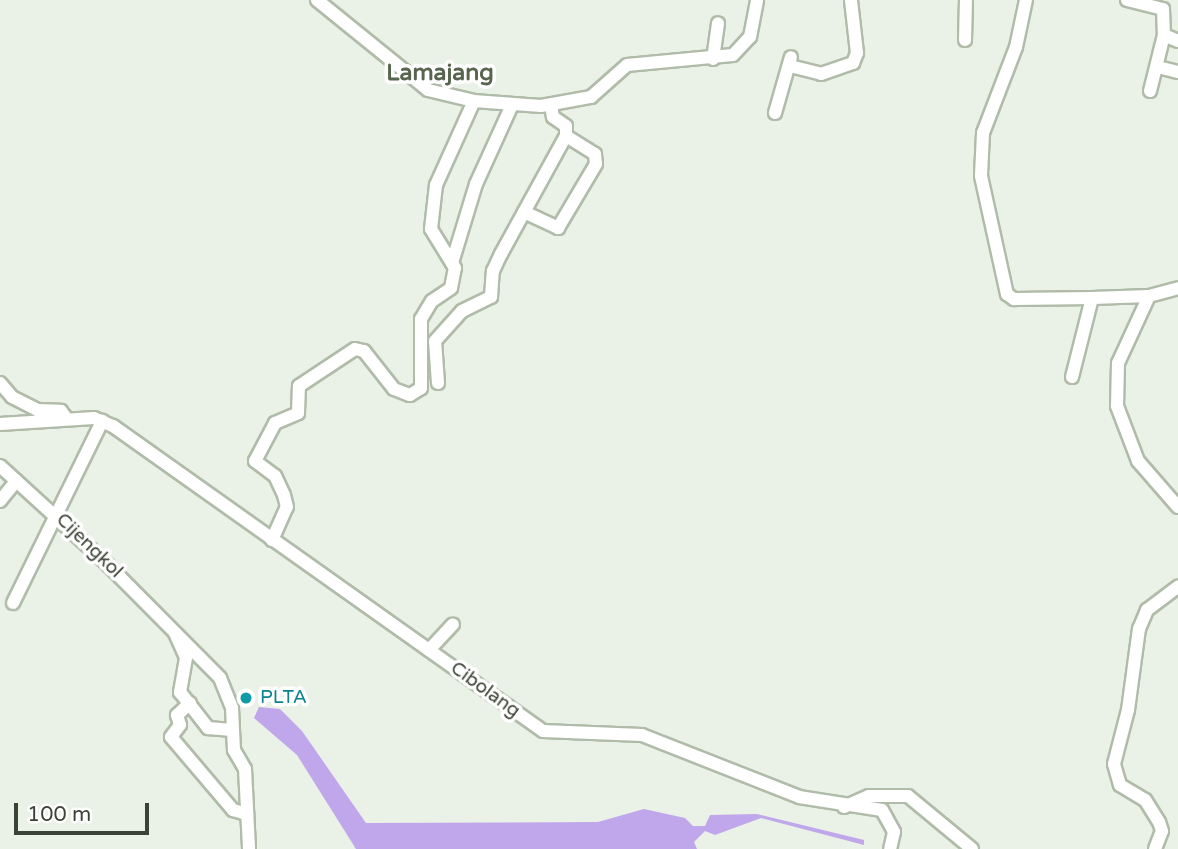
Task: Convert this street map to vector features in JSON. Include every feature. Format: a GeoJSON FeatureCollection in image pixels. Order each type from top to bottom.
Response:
{"type":"FeatureCollection","features":[{"type":"Feature","properties":{"kind":"street"},"geometry":{"type":"LineString","coordinates":[[317,0],[428,90],[474,101],[551,106],[591,97],[627,65],[703,60],[733,55],[743,46],[754,27],[757,0]]}},
{"type":"Feature","properties":{"kind":"street"},"geometry":{"type":"LineString","coordinates":[[775,113],[790,62],[821,74],[853,63],[857,53],[851,0]]}},
{"type":"Feature","properties":{"kind":"street"},"geometry":{"type":"LineString","coordinates":[[965,40],[966,0]]}},
{"type":"Feature","properties":{"kind":"street"},"geometry":{"type":"LineString","coordinates":[[1026,0],[1016,47],[993,97],[983,133],[981,176],[1004,287],[1014,299],[1149,296],[1178,288]]}},
{"type":"Feature","properties":{"kind":"street"},"geometry":{"type":"LineString","coordinates":[[1127,0],[1145,2],[1165,12],[1158,67],[1150,91]]}},
{"type":"Feature","properties":{"kind":"street"},"geometry":{"type":"LineString","coordinates":[[703,60],[718,23]]}},
{"type":"Feature","properties":{"kind":"street"},"geometry":{"type":"LineString","coordinates":[[1164,35],[1178,41]]}},
{"type":"Feature","properties":{"kind":"street"},"geometry":{"type":"LineString","coordinates":[[1158,67],[1178,72]]}},
{"type":"Feature","properties":{"kind":"street"},"geometry":{"type":"LineString","coordinates":[[452,263],[435,242],[431,212],[436,185],[474,101]]}},
{"type":"Feature","properties":{"kind":"street"},"geometry":{"type":"LineString","coordinates":[[272,540],[287,507],[275,475],[255,461],[267,435],[278,420],[298,413],[299,386],[355,349],[364,351],[394,390],[418,393],[424,381],[421,319],[432,301],[451,288],[452,263],[476,184],[512,104]]}},
{"type":"Feature","properties":{"kind":"street"},"geometry":{"type":"LineString","coordinates":[[438,383],[435,341],[463,311],[491,297],[493,271],[566,136],[566,125],[553,117],[551,106]]}},
{"type":"Feature","properties":{"kind":"street"},"geometry":{"type":"LineString","coordinates":[[524,212],[558,229],[596,164],[595,153],[566,136]]}},
{"type":"Feature","properties":{"kind":"street"},"geometry":{"type":"LineString","coordinates":[[1149,296],[1118,363],[1117,406],[1138,461],[1178,507]]}},
{"type":"Feature","properties":{"kind":"street"},"geometry":{"type":"LineString","coordinates":[[1072,377],[1092,298]]}},
{"type":"Feature","properties":{"kind":"street"},"geometry":{"type":"LineString","coordinates":[[0,383],[12,397],[37,410],[61,411],[67,419]]}},
{"type":"Feature","properties":{"kind":"street"},"geometry":{"type":"LineString","coordinates":[[0,424],[67,419],[102,421],[13,603]]}},
{"type":"Feature","properties":{"kind":"street","name":"Cibolang"},"geometry":{"type":"LineString","coordinates":[[102,421],[543,731],[642,735],[734,769],[768,787],[844,807],[885,811],[894,832],[890,849]]}},
{"type":"Feature","properties":{"kind":"street","name":"Cijengkol"},"geometry":{"type":"LineString","coordinates":[[0,466],[57,515],[174,629],[220,678],[232,708],[234,750],[245,769],[249,849]]}},
{"type":"Feature","properties":{"kind":"street"},"geometry":{"type":"LineString","coordinates":[[0,501],[16,481]]}},
{"type":"Feature","properties":{"kind":"street"},"geometry":{"type":"LineString","coordinates":[[1155,849],[1162,831],[1159,822],[1145,800],[1119,785],[1114,764],[1128,710],[1139,629],[1147,610],[1178,587]]}},
{"type":"Feature","properties":{"kind":"street"},"geometry":{"type":"LineString","coordinates":[[429,650],[453,624]]}},
{"type":"Feature","properties":{"kind":"street","name":"Cijengkol"},"geometry":{"type":"LineString","coordinates":[[174,629],[186,658],[180,692],[208,728],[232,730]]}},
{"type":"Feature","properties":{"kind":"street"},"geometry":{"type":"LineString","coordinates":[[190,703],[177,715],[180,725],[170,737],[233,810],[247,814]]}},
{"type":"Feature","properties":{"kind":"street"},"geometry":{"type":"LineString","coordinates":[[844,807],[859,798],[908,796],[972,849]]}},
{"type":"Feature","properties":{"kind":"shaded area"},"geometry":{"type":"Polygon","coordinates":[[[259,707],[280,709],[302,731],[366,823],[598,822],[644,809],[685,818],[693,826],[705,826],[710,815],[757,814],[864,840],[864,845],[761,818],[715,835],[705,831],[694,842],[697,849],[356,849],[297,755],[254,718],[259,707]]]}},
{"type":"Feature","properties":{"kind":"place","name":"PLTA"},"geometry":{"type":"Point","coordinates":[246,698]}},
{"type":"Feature","properties":{"kind":"district","name":"Lamajang"},"geometry":{"type":"Point","coordinates":[440,73]}}]}
